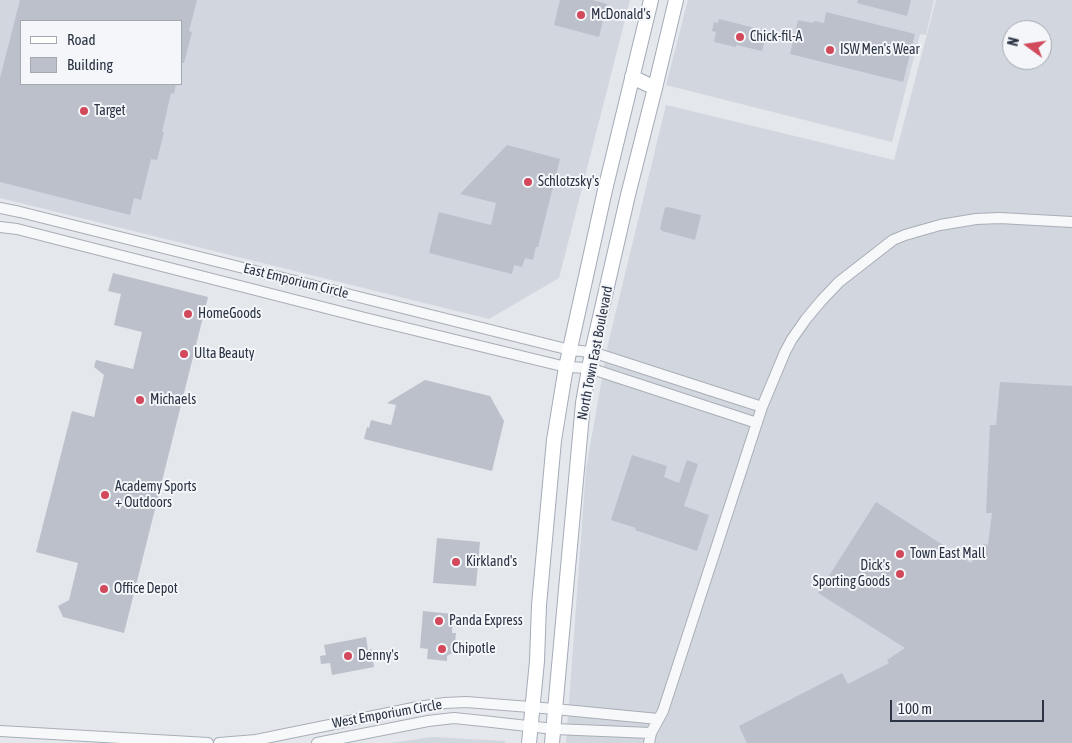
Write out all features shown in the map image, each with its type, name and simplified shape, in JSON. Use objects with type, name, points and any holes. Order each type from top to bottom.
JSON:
[{"type":"main road","name":"North Town East Boulevard","points":[[529,743],[554,440],[566,366],[605,190],[651,0]]},
{"type":"main road","name":"North Town East Boulevard","points":[[553,736],[583,404],[589,368],[628,196],[656,88],[676,0]]},
{"type":"main road","points":[[632,77],[656,88]]},
{"type":"main road","points":[[628,94],[656,88]]},
{"type":"street","name":"East Emporium Circle","points":[[0,208],[570,350],[592,352]]},
{"type":"street","points":[[553,736],[650,738],[662,710],[690,628],[762,407],[792,339],[806,318],[839,282],[894,240],[940,225],[976,219],[1000,218],[1072,222]]},
{"type":"street","name":"East Emporium Circle","points":[[0,227],[17,229],[365,318],[566,366],[589,368]]},
{"type":"street","points":[[86,247],[90,230]]},
{"type":"street","points":[[241,286],[245,268]]},
{"type":"street","points":[[365,318],[370,300]]},
{"type":"street","points":[[592,352],[762,407]]},
{"type":"street","points":[[589,368],[757,423]]},
{"type":"street","name":"West Emporium Circle","points":[[220,743],[256,740],[445,703],[466,702],[658,719]]},
{"type":"street","name":"West Emporium Circle","points":[[316,743],[428,721],[454,718],[531,727],[553,736]]},
{"type":"street","points":[[358,719],[361,734]]},
{"type":"street","points":[[0,731],[84,739],[208,743]]},
{"type":"shaded area","points":[[0,0],[630,0],[559,278],[489,319],[0,198]]},
{"type":"shaded area","points":[[688,0],[934,0],[926,35],[920,34],[892,142],[666,85]]},
{"type":"shaded area","points":[[936,0],[1072,0],[1072,743],[566,743],[586,469],[608,344],[666,105],[894,160]]},
{"type":"shaded area","points":[[432,737],[505,741],[505,743],[390,743]]},
{"type":"building","name":"Target","points":[[20,0],[197,0],[189,31],[192,32],[184,63],[182,63],[182,20],[20,20],[20,85],[176,85],[174,94],[171,93],[157,160],[151,159],[141,200],[134,198],[130,215],[0,182],[0,78]]},
{"type":"building","name":"McDonald's","points":[[560,0],[592,0],[607,4],[599,37],[554,25]]},
{"type":"building","points":[[858,0],[911,0],[907,16],[857,3]]},
{"type":"building","points":[[826,12],[915,34],[903,82],[790,54],[798,20],[824,23]]},
{"type":"building","name":"Chick-fil-A","points":[[719,19],[767,31],[762,51],[714,42],[716,32],[712,31],[714,22],[718,23]]},
{"type":"building","points":[[507,145],[560,159],[533,260],[525,258],[522,267],[514,265],[512,274],[429,253],[439,212],[491,225],[496,203],[460,194]]},
{"type":"building","points":[[668,207],[701,215],[695,240],[662,231],[660,228],[665,208]]},
{"type":"building","points":[[113,273],[208,297],[124,633],[63,617],[58,606],[69,600],[78,563],[36,552],[72,411],[94,417],[104,375],[94,367],[96,360],[133,369],[142,332],[114,325],[121,294],[108,291]]},
{"type":"building","points":[[425,380],[490,396],[504,421],[492,471],[364,439],[371,420],[391,425],[396,405],[387,403]]},
{"type":"building","name":"Town East Mall","points":[[1000,382],[1072,386],[1072,743],[747,743],[739,726],[842,673],[848,684],[889,663],[887,660],[905,648],[818,593],[876,502],[971,563],[984,544],[988,545],[992,513],[986,513],[990,425],[996,425]]},
{"type":"building","points":[[632,455],[667,466],[664,477],[679,483],[687,460],[698,464],[684,506],[709,515],[697,551],[611,520]]},
{"type":"building","name":"Kirkland's","points":[[437,538],[480,542],[476,586],[433,583]]},
{"type":"building","points":[[423,611],[453,614],[452,633],[456,633],[454,652],[447,656],[447,661],[427,659],[428,649],[420,648]]},
{"type":"building","name":"Denny's","points":[[366,637],[368,650],[372,649],[374,667],[332,675],[330,663],[321,664],[320,656],[326,655],[324,645]]},
{"type":"place","name":"McDonald's","points":[[581,15]]},
{"type":"place","name":"Chick-fil-A","points":[[740,37]]},
{"type":"place","name":"ISW Men's Wear","points":[[830,50]]},
{"type":"place","name":"Target","points":[[84,111]]},
{"type":"place","name":"Schlotzsky's","points":[[528,182]]},
{"type":"place","name":"HomeGoods","points":[[188,314]]},
{"type":"place","name":"Ulta Beauty","points":[[184,354]]},
{"type":"place","name":"Michaels","points":[[140,400]]},
{"type":"place","name":"Academy Sports + Outdoors","points":[[105,495]]},
{"type":"place","name":"Town East Mall","points":[[900,554]]},
{"type":"place","name":"Kirkland's","points":[[456,562]]},
{"type":"place","name":"Dick's Sporting Goods","points":[[900,574]]},
{"type":"place","name":"Office Depot","points":[[104,589]]},
{"type":"place","name":"Panda Express","points":[[439,621]]},
{"type":"place","name":"Chipotle","points":[[442,649]]},
{"type":"place","name":"Denny's","points":[[348,656]]}]
